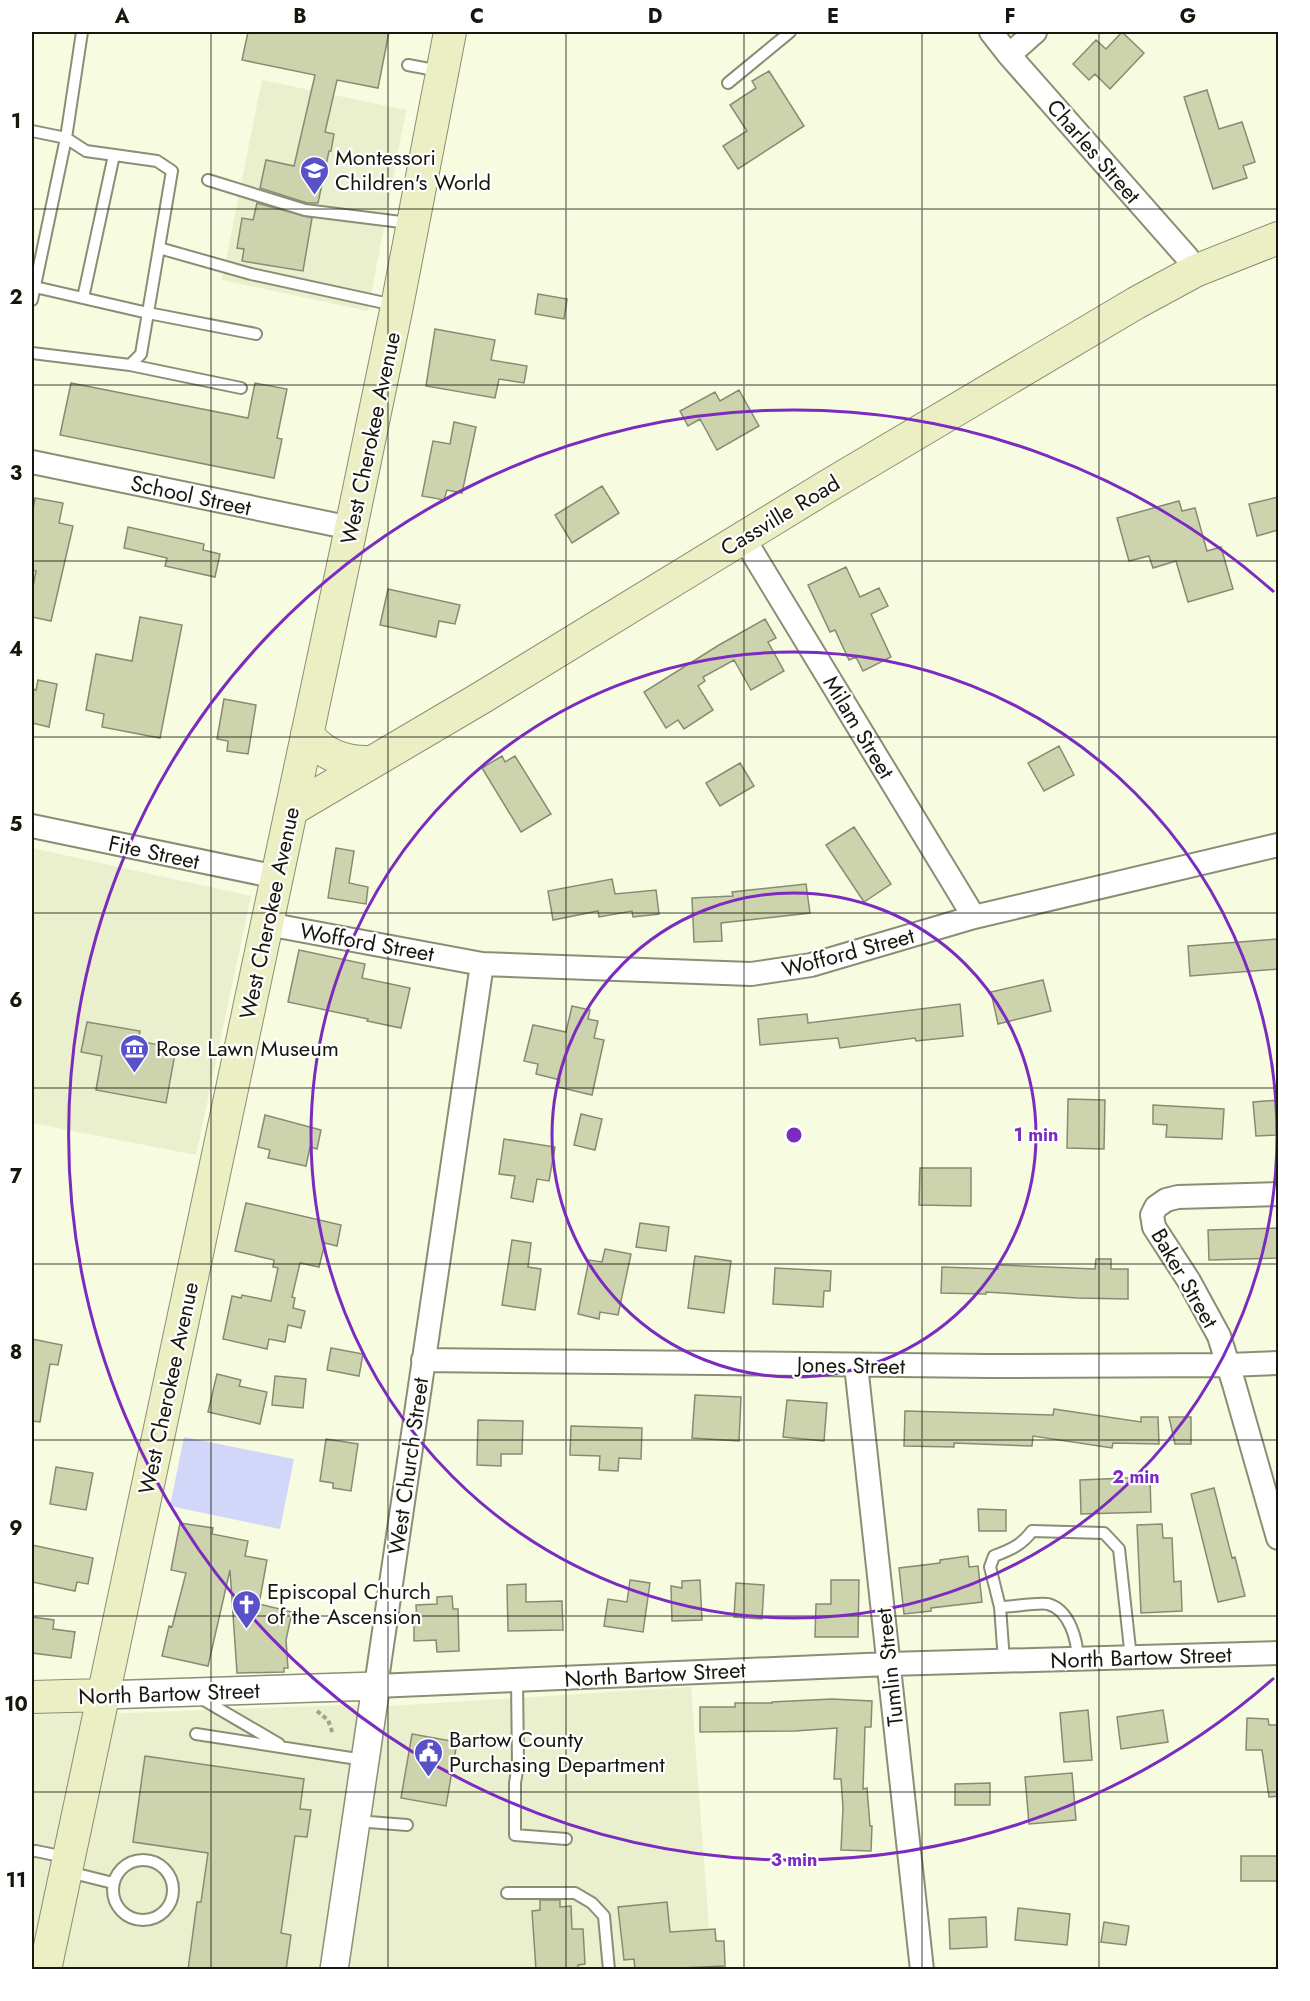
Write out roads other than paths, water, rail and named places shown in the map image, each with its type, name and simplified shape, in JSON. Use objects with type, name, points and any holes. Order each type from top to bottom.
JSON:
[{"type":"main road","name":"West Cherokee Avenue","points":[[45,1970],[351,528],[450,32]]},
{"type":"main road","name":"Cassville Road","points":[[291,810],[482,698],[743,537],[1136,303],[1195,272],[1278,238]]},
{"type":"main road","points":[[307,734],[316,745],[332,755],[350,761],[371,762]]},
{"type":"main road","name":"North Bartow Street","points":[[32,1697],[103,1695]]},
{"type":"street","name":"Charles Street","points":[[991,32],[1187,257],[1195,272]]},
{"type":"street","points":[[1010,55],[1035,32]]},
{"type":"street","name":"School Street","points":[[32,462],[351,528]]},
{"type":"street","name":"Milam Street","points":[[743,537],[974,917]]},
{"type":"street","name":"Fite Street","points":[[32,826],[277,877]]},
{"type":"street","name":"Wofford Street","points":[[267,924],[482,963],[751,974],[811,965],[974,917],[1278,845]]},
{"type":"street","name":"West Church Street","points":[[334,1970],[482,963]]},
{"type":"street","name":"Baker Street","points":[[1228,1365],[1218,1336],[1189,1281],[1154,1227],[1152,1215],[1156,1207],[1166,1200],[1178,1197],[1278,1194]]},
{"type":"street","name":"Jones Street","points":[[423,1360],[856,1365],[1278,1363]]},
{"type":"street","name":"Tumlin Street","points":[[856,1365],[922,1970]]},
{"type":"street","points":[[1228,1365],[1278,1538]]},
{"type":"street","name":"North Bartow Street","points":[[103,1695],[889,1664],[1278,1653]]},
{"type":"lane","points":[[32,300],[66,138],[82,32]]},
{"type":"lane","points":[[728,83],[790,32]]},
{"type":"lane","points":[[408,64],[443,71]]},
{"type":"lane","points":[[32,131],[66,138],[86,151],[158,161],[172,171],[141,354],[130,365]]},
{"type":"lane","points":[[83,298],[114,154]]},
{"type":"lane","points":[[208,180],[304,210],[413,224]]},
{"type":"lane","points":[[159,248],[251,274],[397,306]]},
{"type":"lane","points":[[35,287],[148,313],[256,334]]},
{"type":"lane","points":[[32,353],[130,365],[241,388]]},
{"type":"lane","points":[[1004,1661],[1000,1607],[990,1567],[994,1556],[1015,1548],[1032,1531],[1104,1533],[1119,1549],[1131,1658]]},
{"type":"lane","points":[[1000,1607],[1047,1604],[1062,1612],[1077,1641],[1078,1659]]},
{"type":"lane","points":[[517,1680],[518,1764],[515,1783],[515,1835],[566,1839]]},
{"type":"lane","points":[[189,1691],[286,1748]]},
{"type":"lane","points":[[196,1734],[365,1760]]},
{"type":"lane","points":[[356,1821],[407,1825]]},
{"type":"lane","points":[[36,1851],[113,1883]]},
{"type":"lane","points":[[136,1860],[156,1862],[170,1877],[173,1886],[172,1896],[162,1913],[149,1920],[134,1919],[118,1907],[114,1898],[113,1883],[119,1870],[127,1863],[136,1860]]},
{"type":"lane","points":[[507,1893],[575,1893],[592,1903],[604,1916],[609,1970]]},
{"type":"place","name":"Montessori Children's World","points":[[314,196]]},
{"type":"place","name":"Rose Lawn Museum","points":[[135,1074]]},
{"type":"place","name":"Episcopal Church of the Ascension","points":[[246,1630]]},
{"type":"place","name":"Bartow County Purchasing Department","points":[[428,1778]]}]
